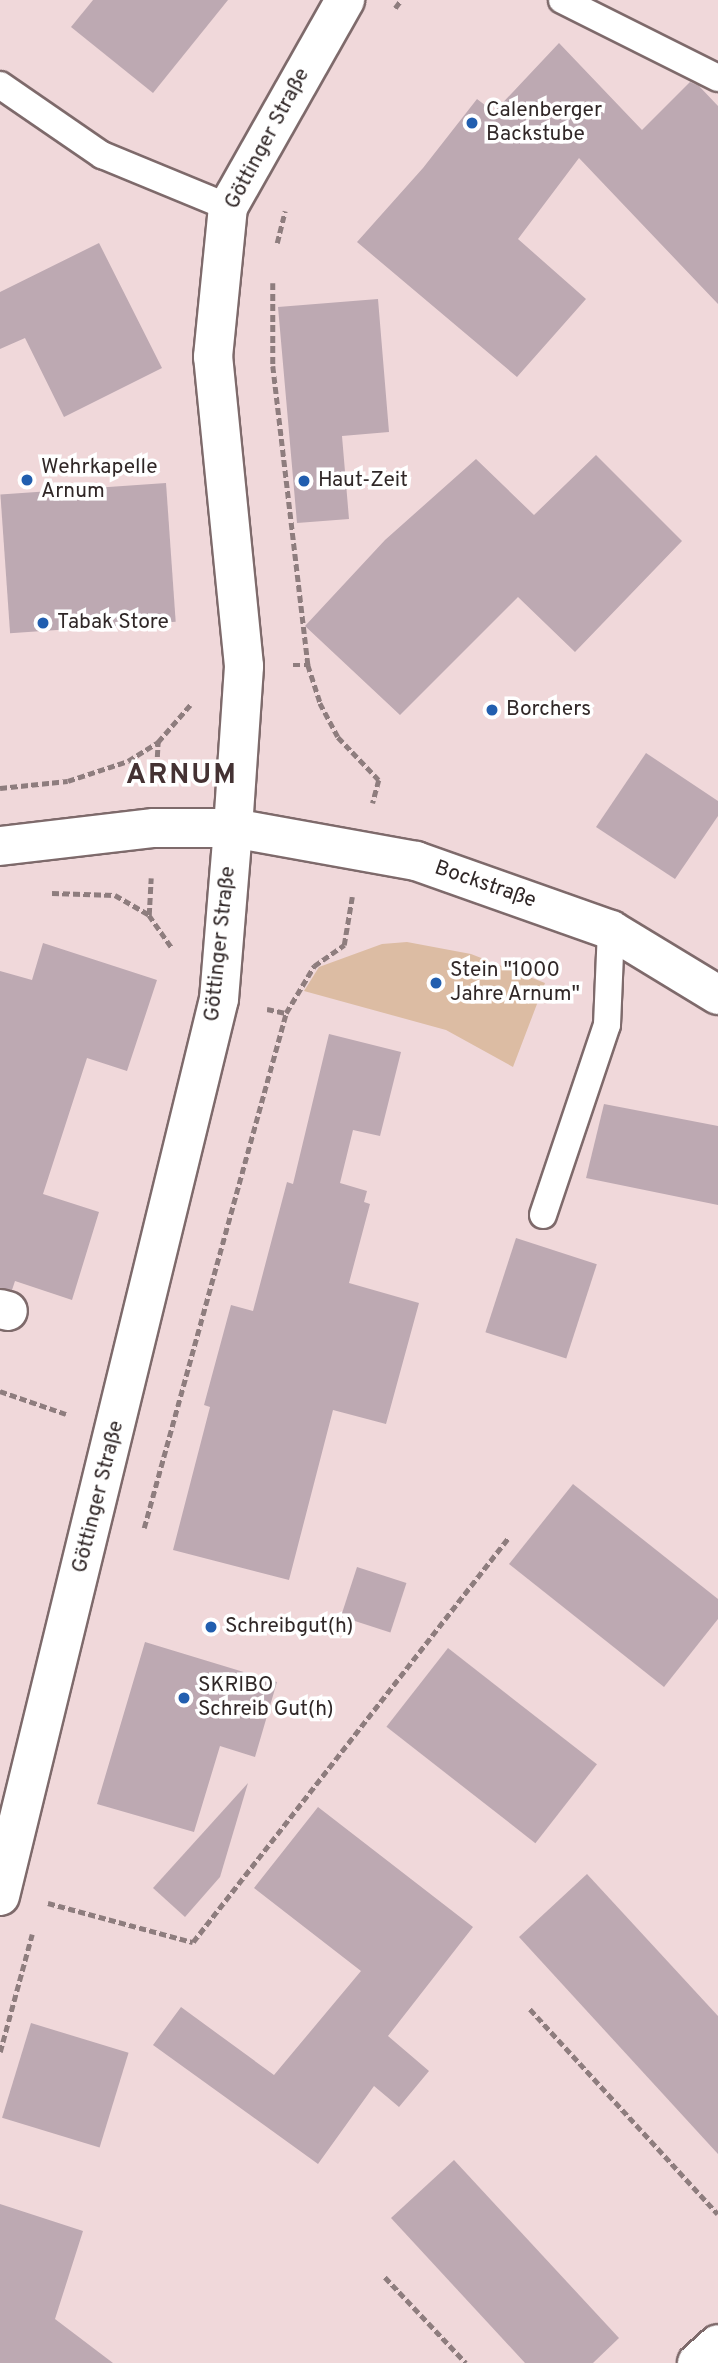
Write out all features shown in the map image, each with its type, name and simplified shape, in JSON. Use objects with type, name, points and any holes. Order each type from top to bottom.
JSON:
[{"type":"street","name":"Göttinger Straße","points":[[0,1896],[5,1856],[219,999],[244,666],[213,357],[228,207],[345,0]]},
{"type":"street","name":"Bockstraße","points":[[0,846],[154,828],[233,828],[416,861],[611,930],[718,995]]},
{"type":"street","points":[[697,2363],[718,2344]]},
{"type":"lane","points":[[562,0],[718,78]]},
{"type":"lane","points":[[0,85],[102,155],[228,207]]},
{"type":"lane","points":[[542,1215],[607,1025],[611,930]]},
{"type":"path","points":[[393,11],[401,0]]},
{"type":"path","points":[[276,247],[288,198]]},
{"type":"path","points":[[273,272],[273,366],[308,665]]},
{"type":"path","points":[[0,788],[68,782],[128,761],[158,742]]},
{"type":"path","points":[[38,892],[115,895],[149,915]]},
{"type":"path","points":[[0,1391],[66,1414]]},
{"type":"path","points":[[41,1902],[193,1942],[509,1537]]},
{"type":"path","points":[[530,2009],[718,2214]]},
{"type":"path","points":[[385,2277],[466,2363]]},
{"type":"shaded area","points":[[407,942],[471,954],[545,983],[513,1067],[446,1030],[304,991],[319,967],[382,944]]},
{"type":"building","points":[[93,0],[228,0],[153,93],[71,27]]},
{"type":"building","points":[[559,43],[642,130],[690,82],[699,86],[718,106],[718,304],[579,158],[518,239],[586,299],[517,377],[357,242],[423,168],[477,99],[494,112]]},
{"type":"building","points":[[99,243],[162,368],[64,417],[25,338],[0,349],[0,292]]},
{"type":"building","points":[[378,299],[389,432],[342,436],[349,519],[297,523],[278,307]]},
{"type":"building","points":[[596,455],[682,541],[575,652],[518,597],[400,715],[305,626],[385,540],[476,459],[534,515]]},
{"type":"building","points":[[166,483],[176,622],[10,633],[0,495]]},
{"type":"building","points":[[646,753],[718,801],[718,816],[675,879],[596,827]]},
{"type":"building","points":[[43,943],[157,980],[127,1071],[87,1058],[43,1194],[99,1212],[72,1300],[15,1281],[12,1290],[0,1288],[0,971],[32,980]]},
{"type":"building","points":[[329,1034],[401,1052],[380,1136],[353,1130],[340,1183],[367,1191],[364,1202],[370,1204],[349,1283],[419,1303],[386,1424],[333,1410],[289,1580],[173,1550],[210,1407],[204,1405],[231,1305],[253,1311],[287,1182],[293,1184]]},
{"type":"building","points":[[604,1104],[718,1126],[718,1205],[586,1178]]},
{"type":"building","points":[[516,1238],[597,1264],[566,1358],[485,1332]]},
{"type":"building","points":[[573,1484],[718,1599],[718,1619],[664,1687],[509,1564]]},
{"type":"building","points":[[357,1567],[406,1583],[390,1633],[341,1616]]},
{"type":"building","points":[[145,1642],[277,1682],[255,1757],[220,1746],[194,1832],[97,1804]]},
{"type":"building","points":[[448,1648],[597,1764],[535,1843],[386,1727]]},
{"type":"building","points":[[248,1783],[220,1877],[185,1917],[153,1888]]},
{"type":"building","points":[[318,1807],[473,1927],[388,2036],[429,2071],[399,2107],[374,2086],[318,2164],[153,2045],[181,2007],[274,2075],[361,1971],[254,1888]]},
{"type":"building","points":[[587,1874],[718,2016],[718,2154],[519,1937]]},
{"type":"building","points":[[31,2023],[129,2053],[100,2147],[2,2118]]},
{"type":"building","points":[[454,2160],[619,2338],[593,2363],[525,2363],[391,2218]]},
{"type":"building","points":[[0,2204],[83,2231],[55,2319],[113,2363],[0,2363]]},
{"type":"place","name":"Calenberger Backstube","points":[[472,123]]},
{"type":"place","name":"Wehrkapelle Arnum","points":[[27,480]]},
{"type":"place","name":"Haut-Zeit","points":[[304,481]]},
{"type":"place","name":"Tabak Store","points":[[43,623]]},
{"type":"place","name":"Borchers","points":[[492,710]]},
{"type":"place","name":"Stein \"1000 Jahre Arnum\"","points":[[436,983]]},
{"type":"place","name":"Schreibgut(h)","points":[[211,1627]]},
{"type":"place","name":"SKRIBO Schreib Gut(h)","points":[[184,1698]]},
{"type":"district","name":"ARNUM","points":[[182,776]]}]
